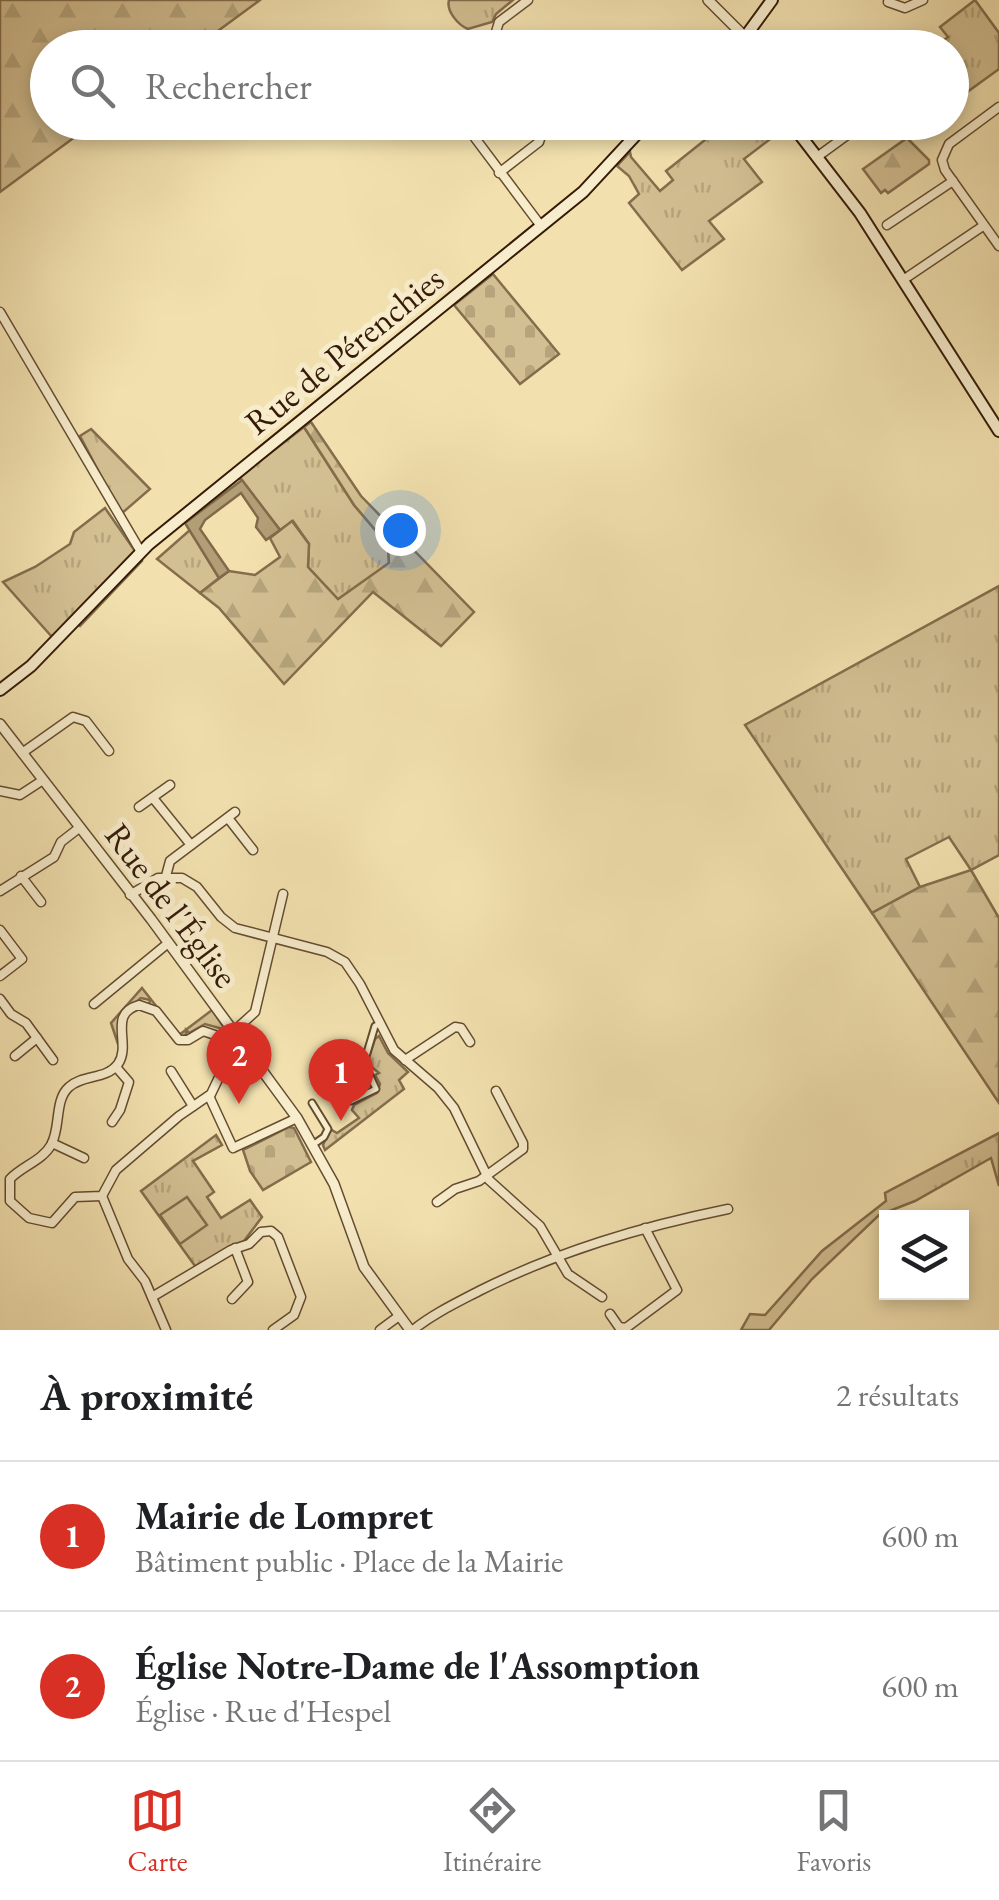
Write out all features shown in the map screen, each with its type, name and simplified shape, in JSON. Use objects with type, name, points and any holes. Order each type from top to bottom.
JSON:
[{"type":"main road","points":[[754,30],[772,0]]},
{"type":"main road","name":"Rue de Pérenchies","points":[[0,687],[41,656],[141,552],[541,226],[602,174],[632,140]]},
{"type":"main road","points":[[804,140],[905,279],[999,431]]},
{"type":"street","points":[[497,30],[500,22],[528,0]]},
{"type":"street","points":[[708,0],[735,30]]},
{"type":"street","points":[[888,2],[908,8],[923,0]]},
{"type":"street","points":[[906,21],[908,8]]},
{"type":"street","points":[[969,130],[999,107]]},
{"type":"street","points":[[476,140],[541,226]]},
{"type":"street","points":[[499,173],[540,140]]},
{"type":"street","points":[[817,157],[840,140]]},
{"type":"street","points":[[957,140],[944,150],[942,163],[999,246]]},
{"type":"street","points":[[887,225],[953,181]]},
{"type":"street","points":[[905,279],[983,226]]},
{"type":"street","points":[[0,312],[141,552]]},
{"type":"street","points":[[22,753],[74,717],[86,722],[109,751]]},
{"type":"street","name":"Rue de l'Église","points":[[0,724],[297,1118],[334,1184],[362,1265],[411,1330]]},
{"type":"street","points":[[0,792],[20,795],[43,780]]},
{"type":"street","points":[[139,808],[170,785]]},
{"type":"street","points":[[152,798],[192,845]]},
{"type":"street","points":[[166,876],[169,862],[232,815],[251,848],[238,855]]},
{"type":"street","points":[[0,891],[54,856],[61,842],[78,828]]},
{"type":"street","points":[[21,876],[41,902]]},
{"type":"street","points":[[130,895],[150,880],[166,876],[192,882],[224,920],[236,928],[327,952],[345,962],[404,1060],[432,1082],[451,1104],[486,1175],[536,1222],[570,1276],[602,1296]]},
{"type":"street","points":[[102,1196],[116,1170],[209,1096],[231,1053],[232,1034],[254,1015],[283,894]]},
{"type":"street","points":[[0,930],[22,959],[0,976]]},
{"type":"street","points":[[94,1004],[167,944]]},
{"type":"street","points":[[0,999],[54,1060]]},
{"type":"street","points":[[102,1196],[72,1198],[52,1223],[29,1218],[8,1195],[10,1180],[52,1144],[66,1089],[116,1067],[123,1050],[120,1022],[134,1006],[156,1011],[179,1040],[188,1040],[201,1031],[232,1034]]},
{"type":"street","points":[[364,1064],[339,1076],[351,1101],[376,1089],[364,1064],[375,1026],[380,1024]]},
{"type":"street","points":[[404,1060],[454,1027],[461,1028],[470,1042]]},
{"type":"street","points":[[14,1056],[37,1038]]},
{"type":"street","points":[[112,1122],[129,1082],[116,1067]]},
{"type":"street","points":[[171,1071],[192,1106]]},
{"type":"street","points":[[436,1202],[486,1175],[524,1147],[496,1091]]},
{"type":"street","points":[[209,1096],[229,1145],[238,1148],[297,1118]]},
{"type":"street","points":[[312,1104],[328,1129],[314,1144]]},
{"type":"street","points":[[52,1144],[84,1158]]},
{"type":"street","points":[[102,1196],[166,1330]]},
{"type":"street","points":[[411,1330],[556,1255],[645,1228],[728,1210]]},
{"type":"street","points":[[610,1314],[624,1328],[676,1292],[677,1286],[645,1228]]},
{"type":"street","points":[[152,1297],[234,1248],[249,1244],[264,1231],[271,1231],[278,1237],[301,1300],[294,1314],[273,1330]]},
{"type":"street","points":[[232,1299],[248,1284],[234,1248]]},
{"type":"street","points":[[380,1330],[399,1316]]},
{"type":"green space","points":[[0,0],[260,0],[219,30],[30,30],[30,140],[71,140],[0,192]]},
{"type":"green space","points":[[449,0],[513,0],[492,22],[468,29],[454,17]]},
{"type":"green space","points":[[975,0],[999,33],[999,69],[969,91],[969,30],[940,27]]},
{"type":"green space","points":[[705,140],[769,140],[744,159],[762,182],[709,221],[724,239],[682,270],[629,203],[639,194],[629,176],[617,166],[630,152],[660,191],[673,180],[666,171]]},
{"type":"green space","points":[[904,140],[909,140],[929,160],[929,164],[888,193],[881,193],[863,169]]},
{"type":"green space","points":[[493,274],[559,354],[520,384],[454,305]]},
{"type":"green space","points":[[311,422],[361,496],[474,612],[441,646],[373,592],[284,684],[219,608],[200,593],[229,571],[255,575],[280,557],[270,538],[292,521],[309,544],[308,567],[338,599],[389,563],[388,545],[354,505],[304,427]]},
{"type":"green space","points":[[304,427],[354,505],[388,545],[389,563],[338,600],[308,567],[309,544],[293,521],[280,530],[239,477]]},
{"type":"green space","points":[[91,429],[150,489],[121,514],[80,436]]},
{"type":"green space","points":[[105,508],[142,561],[80,626],[71,617],[52,637],[3,582],[70,544],[74,532]]},
{"type":"green space","points":[[190,530],[219,578],[200,593],[157,559]]},
{"type":"green space","points":[[999,586],[999,855],[971,870],[949,837],[906,859],[920,887],[872,913],[745,725]]},
{"type":"green space","points":[[971,870],[999,918],[999,1103],[872,913],[920,887]]},
{"type":"green space","points":[[142,988],[179,1035],[212,1010],[227,1032],[205,1024],[189,1033],[186,1030],[186,1035],[180,1037],[149,1004],[150,1000],[141,998],[122,1017],[117,1041],[111,1023]]},
{"type":"green space","points":[[379,1036],[388,1053],[408,1072],[399,1080],[404,1089],[325,1150],[323,1145],[330,1129],[337,1133],[359,1118],[352,1110],[354,1105],[377,1093],[380,1084],[375,1075],[379,1073],[367,1063]]},
{"type":"green space","points":[[294,1128],[311,1162],[263,1190],[250,1171],[243,1150]]},
{"type":"green space","points":[[999,1133],[999,1186],[991,1158],[915,1201],[892,1210],[879,1210],[879,1215],[812,1279],[769,1330],[741,1330],[750,1314],[765,1315],[822,1251],[886,1201],[885,1193]]},
{"type":"green space","points":[[216,1135],[222,1145],[193,1161],[214,1192],[207,1197],[221,1218],[250,1200],[262,1217],[244,1241],[195,1266],[141,1191]]},
{"type":"green space","points":[[187,1197],[207,1225],[180,1244],[160,1215]]},
{"type":"shaded area","points":[[242,480],[280,530],[266,540],[256,527],[258,518],[241,493],[205,520],[200,529],[229,571],[219,578],[185,523]]},
{"type":"place","name":"Église Notre-Dame de l'Assomption","points":[[239,1104]]},
{"type":"place","name":"Mairie de Lompret","points":[[341,1121]]}]
